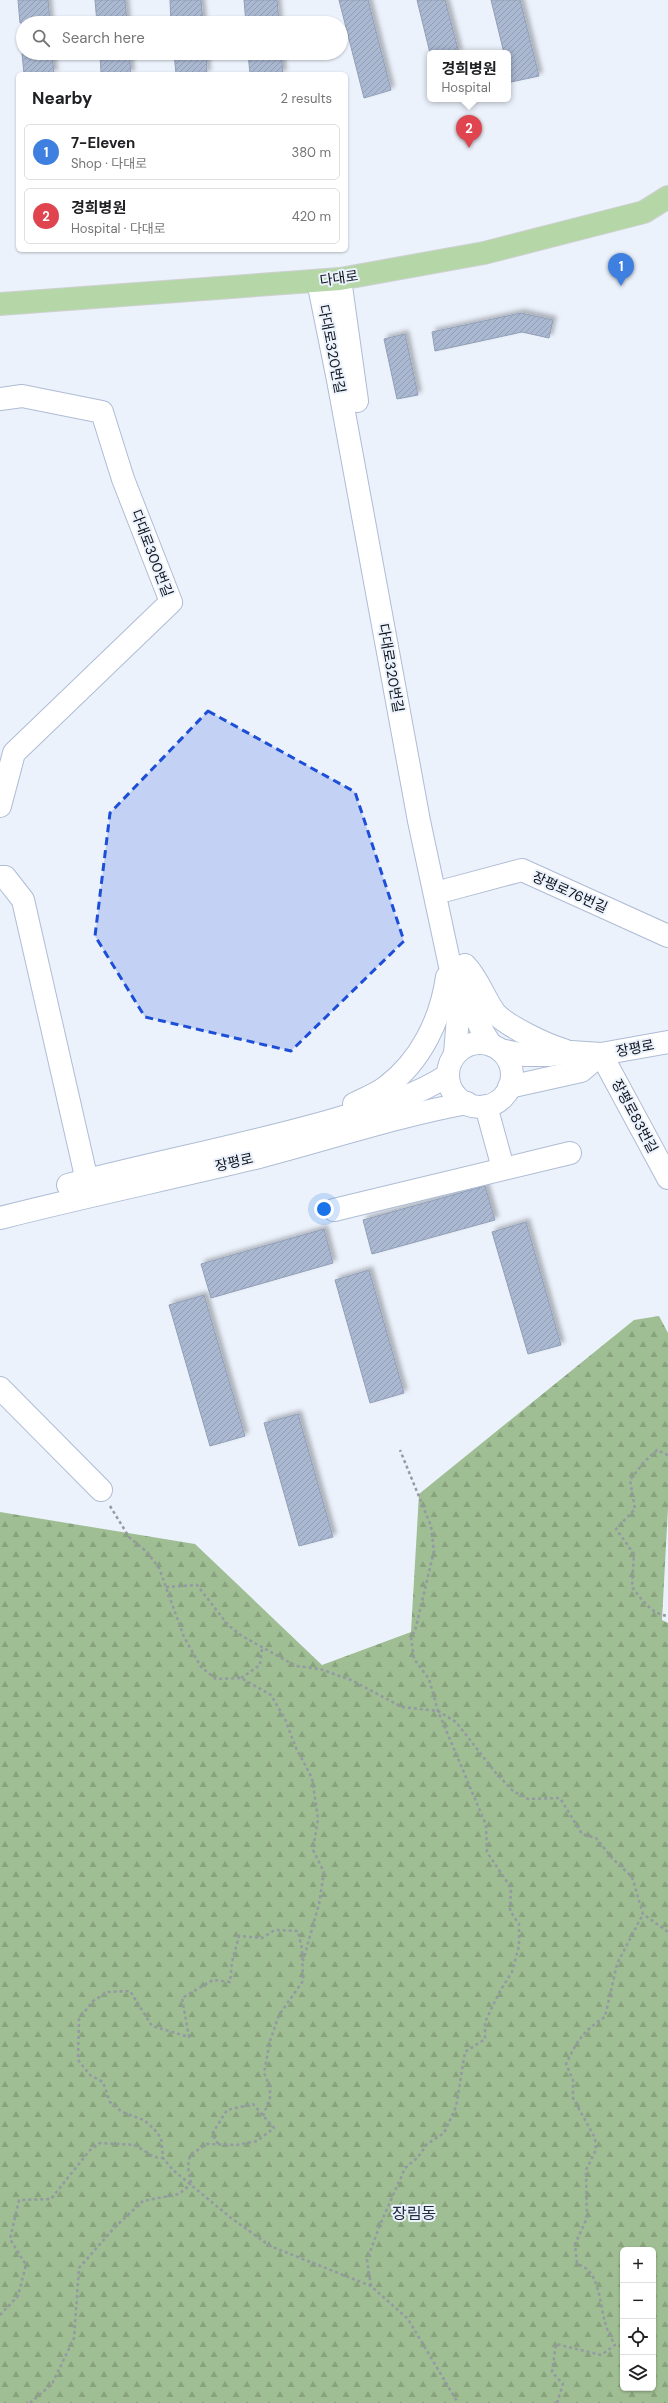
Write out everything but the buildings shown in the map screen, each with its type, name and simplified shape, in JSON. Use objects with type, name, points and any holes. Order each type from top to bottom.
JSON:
[{"type":"main road","name":"다대로","points":[[0,304],[340,279],[484,253],[644,212],[668,197]]},
{"type":"street","name":"다대로320번길","points":[[340,279],[354,384],[447,890],[455,961],[458,1017],[455,1054]]},
{"type":"street","name":"다대로320번길","points":[[318,281],[340,387],[419,821],[455,961],[475,1017],[482,1032],[496,1048]]},
{"type":"street","points":[[0,415],[22,396]]},
{"type":"street","name":"다대로300번길","points":[[0,399],[22,396],[102,412],[123,479],[171,602],[14,753],[0,806]]},
{"type":"street","name":"장평로76번길","points":[[447,890],[522,870],[668,936]]},
{"type":"street","points":[[0,877],[5,877],[23,900],[88,1187]]},
{"type":"street","points":[[336,1119],[352,1105],[386,1087],[412,1063],[433,1028],[455,961],[473,973],[496,1014],[534,1038],[571,1052]]},
{"type":"street","name":"장평로","points":[[601,1054],[668,1042]]},
{"type":"street","points":[[496,1048],[509,1062],[512,1073],[509,1087],[500,1100],[477,1104],[455,1094],[450,1086],[448,1075],[449,1064],[455,1054],[463,1047],[473,1043],[496,1048],[549,1055],[571,1052],[601,1054]]},
{"type":"street","points":[[509,1087],[581,1070],[601,1054]]},
{"type":"street","name":"장평로83번길","points":[[601,1054],[668,1178]]},
{"type":"street","name":"장평로","points":[[0,1218],[88,1187],[394,1102],[435,1084],[448,1075]]},
{"type":"street","points":[[477,1104],[502,1168]]},
{"type":"street","name":"장평로","points":[[0,1203],[260,1156],[432,1110],[477,1104]]},
{"type":"street","points":[[334,1210],[502,1168],[570,1153]]},
{"type":"street","points":[[0,1388],[101,1490]]},
{"type":"path","points":[[371,2286],[367,2260],[393,2193],[405,2168],[418,2157],[427,2144],[444,2134],[456,2107],[465,2052],[485,2039],[485,2022],[500,1990],[512,1972],[519,1946],[519,1924],[510,1911],[511,1888],[487,1852],[486,1826],[438,1711],[428,1679],[414,1659],[411,1637],[415,1631],[434,1551],[431,1526],[400,1450]]},
{"type":"path","points":[[668,1455],[657,1450],[644,1462],[630,1480],[635,1509],[616,1529],[634,1554],[632,1587],[648,1607],[659,1615],[668,1616]]},
{"type":"path","points":[[101,1490],[129,1537],[147,1552],[159,1568],[172,1600],[184,1637],[201,1667],[216,1679],[241,1678],[271,1695],[285,1720],[296,1748],[312,1778],[318,1818],[313,1850],[324,1872],[319,1904],[302,1967]]},
{"type":"path","points":[[166,1587],[197,1585],[228,1625],[242,1636],[296,1666],[320,1669],[351,1680],[402,1707],[438,1711],[456,1722],[495,1772],[513,1791],[528,1799],[560,1798],[582,1834],[596,1838],[612,1858],[632,1877],[643,1914],[668,1932]]},
{"type":"path","points":[[241,1678],[260,1664],[262,1648]]},
{"type":"path","points":[[557,2403],[563,2384],[552,2372],[556,2344],[602,2355],[615,2345],[605,2323],[596,2282],[585,2266],[577,2264],[575,2244],[587,2218],[586,2170],[596,2150],[595,2138],[573,2098],[573,2080],[566,2064],[577,2040],[590,2026],[605,2017],[617,1964],[643,1914]]},
{"type":"path","points":[[263,2116],[270,2098],[270,2086],[264,2073],[270,2041],[280,2015],[303,1981],[302,1949],[298,1931],[276,1930],[262,1938],[239,1936],[232,1962],[230,1982],[213,1980],[182,1998],[189,2036],[152,2026],[141,2006],[130,1991],[108,1992],[93,2001],[79,2019],[78,2060],[90,2075],[103,2082],[110,2102],[122,2112],[144,2120],[154,2129],[161,2138],[163,2158],[173,2170],[231,2218],[270,2246],[371,2286],[408,2319],[458,2403]]},
{"type":"path","points":[[191,2184],[188,2167],[190,2155],[207,2144],[219,2145],[238,2145],[257,2141],[274,2128],[253,2104],[227,2110],[212,2134],[219,2145]]},
{"type":"path","points":[[0,2315],[18,2296],[26,2264],[10,2239],[19,2200],[51,2199],[90,2150],[100,2143],[135,2145],[154,2157],[163,2158]]},
{"type":"path","points":[[30,2403],[52,2384],[74,2338],[79,2268],[115,2227],[143,2201],[179,2194],[191,2184]]},
{"type":"highlighted area","points":[[208,711],[355,792],[404,941],[291,1051],[145,1017],[95,936],[110,813]]},
{"type":"green space","points":[[659,1316],[668,1333],[668,1508],[662,1620],[668,1623],[668,2403],[0,2403],[0,1512],[195,1544],[322,1665],[411,1632],[419,1494],[634,1320]]},
{"type":"place","name":"경희병원","points":[[469,148]]},
{"type":"place","name":"7-Eleven","points":[[621,286]]},
{"type":"district","name":"장림동","points":[[414,2213]]}]
